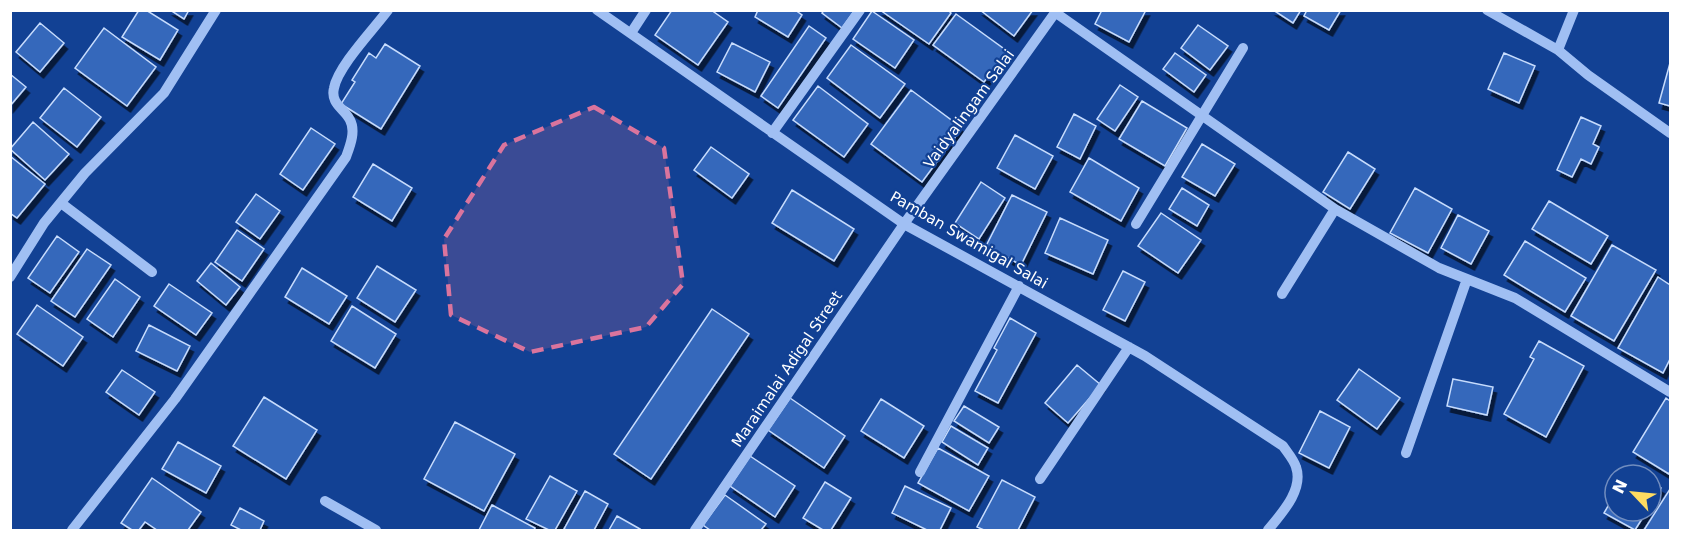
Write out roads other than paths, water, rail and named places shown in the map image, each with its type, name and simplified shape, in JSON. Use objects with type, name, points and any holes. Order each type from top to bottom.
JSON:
[{"type":"street","points":[[10,277],[44,223],[85,173],[164,93],[216,10]]},
{"type":"street","points":[[72,531],[175,399],[346,157],[353,132],[350,120],[335,101],[333,89],[343,68],[388,10]]},
{"type":"street","name":"Pamban Swamigal Salai","points":[[597,10],[904,224],[1129,347],[1283,446],[1296,467],[1296,484],[1290,503],[1268,531]]},
{"type":"street","points":[[631,33],[646,10]]},
{"type":"street","points":[[772,132],[860,10]]},
{"type":"street","points":[[1487,10],[1558,50],[1588,75],[1671,133]]},
{"type":"street","points":[[1558,50],[1574,10]]},
{"type":"street","points":[[1056,12],[1200,116],[1335,209],[1439,268],[1515,298],[1671,392]]},
{"type":"street","name":"Vaidyalingam Salai","points":[[904,224],[1056,12]]},
{"type":"street","points":[[1136,224],[1243,48]]},
{"type":"street","points":[[61,202],[152,272]]},
{"type":"street","points":[[1282,294],[1335,209]]},
{"type":"street","name":"Maraimalai Adigal Street","points":[[694,531],[904,224]]},
{"type":"street","points":[[1406,453],[1467,279]]},
{"type":"street","points":[[920,472],[1019,286]]},
{"type":"street","points":[[1040,479],[1129,347]]},
{"type":"street","points":[[325,501],[376,531]]}]
